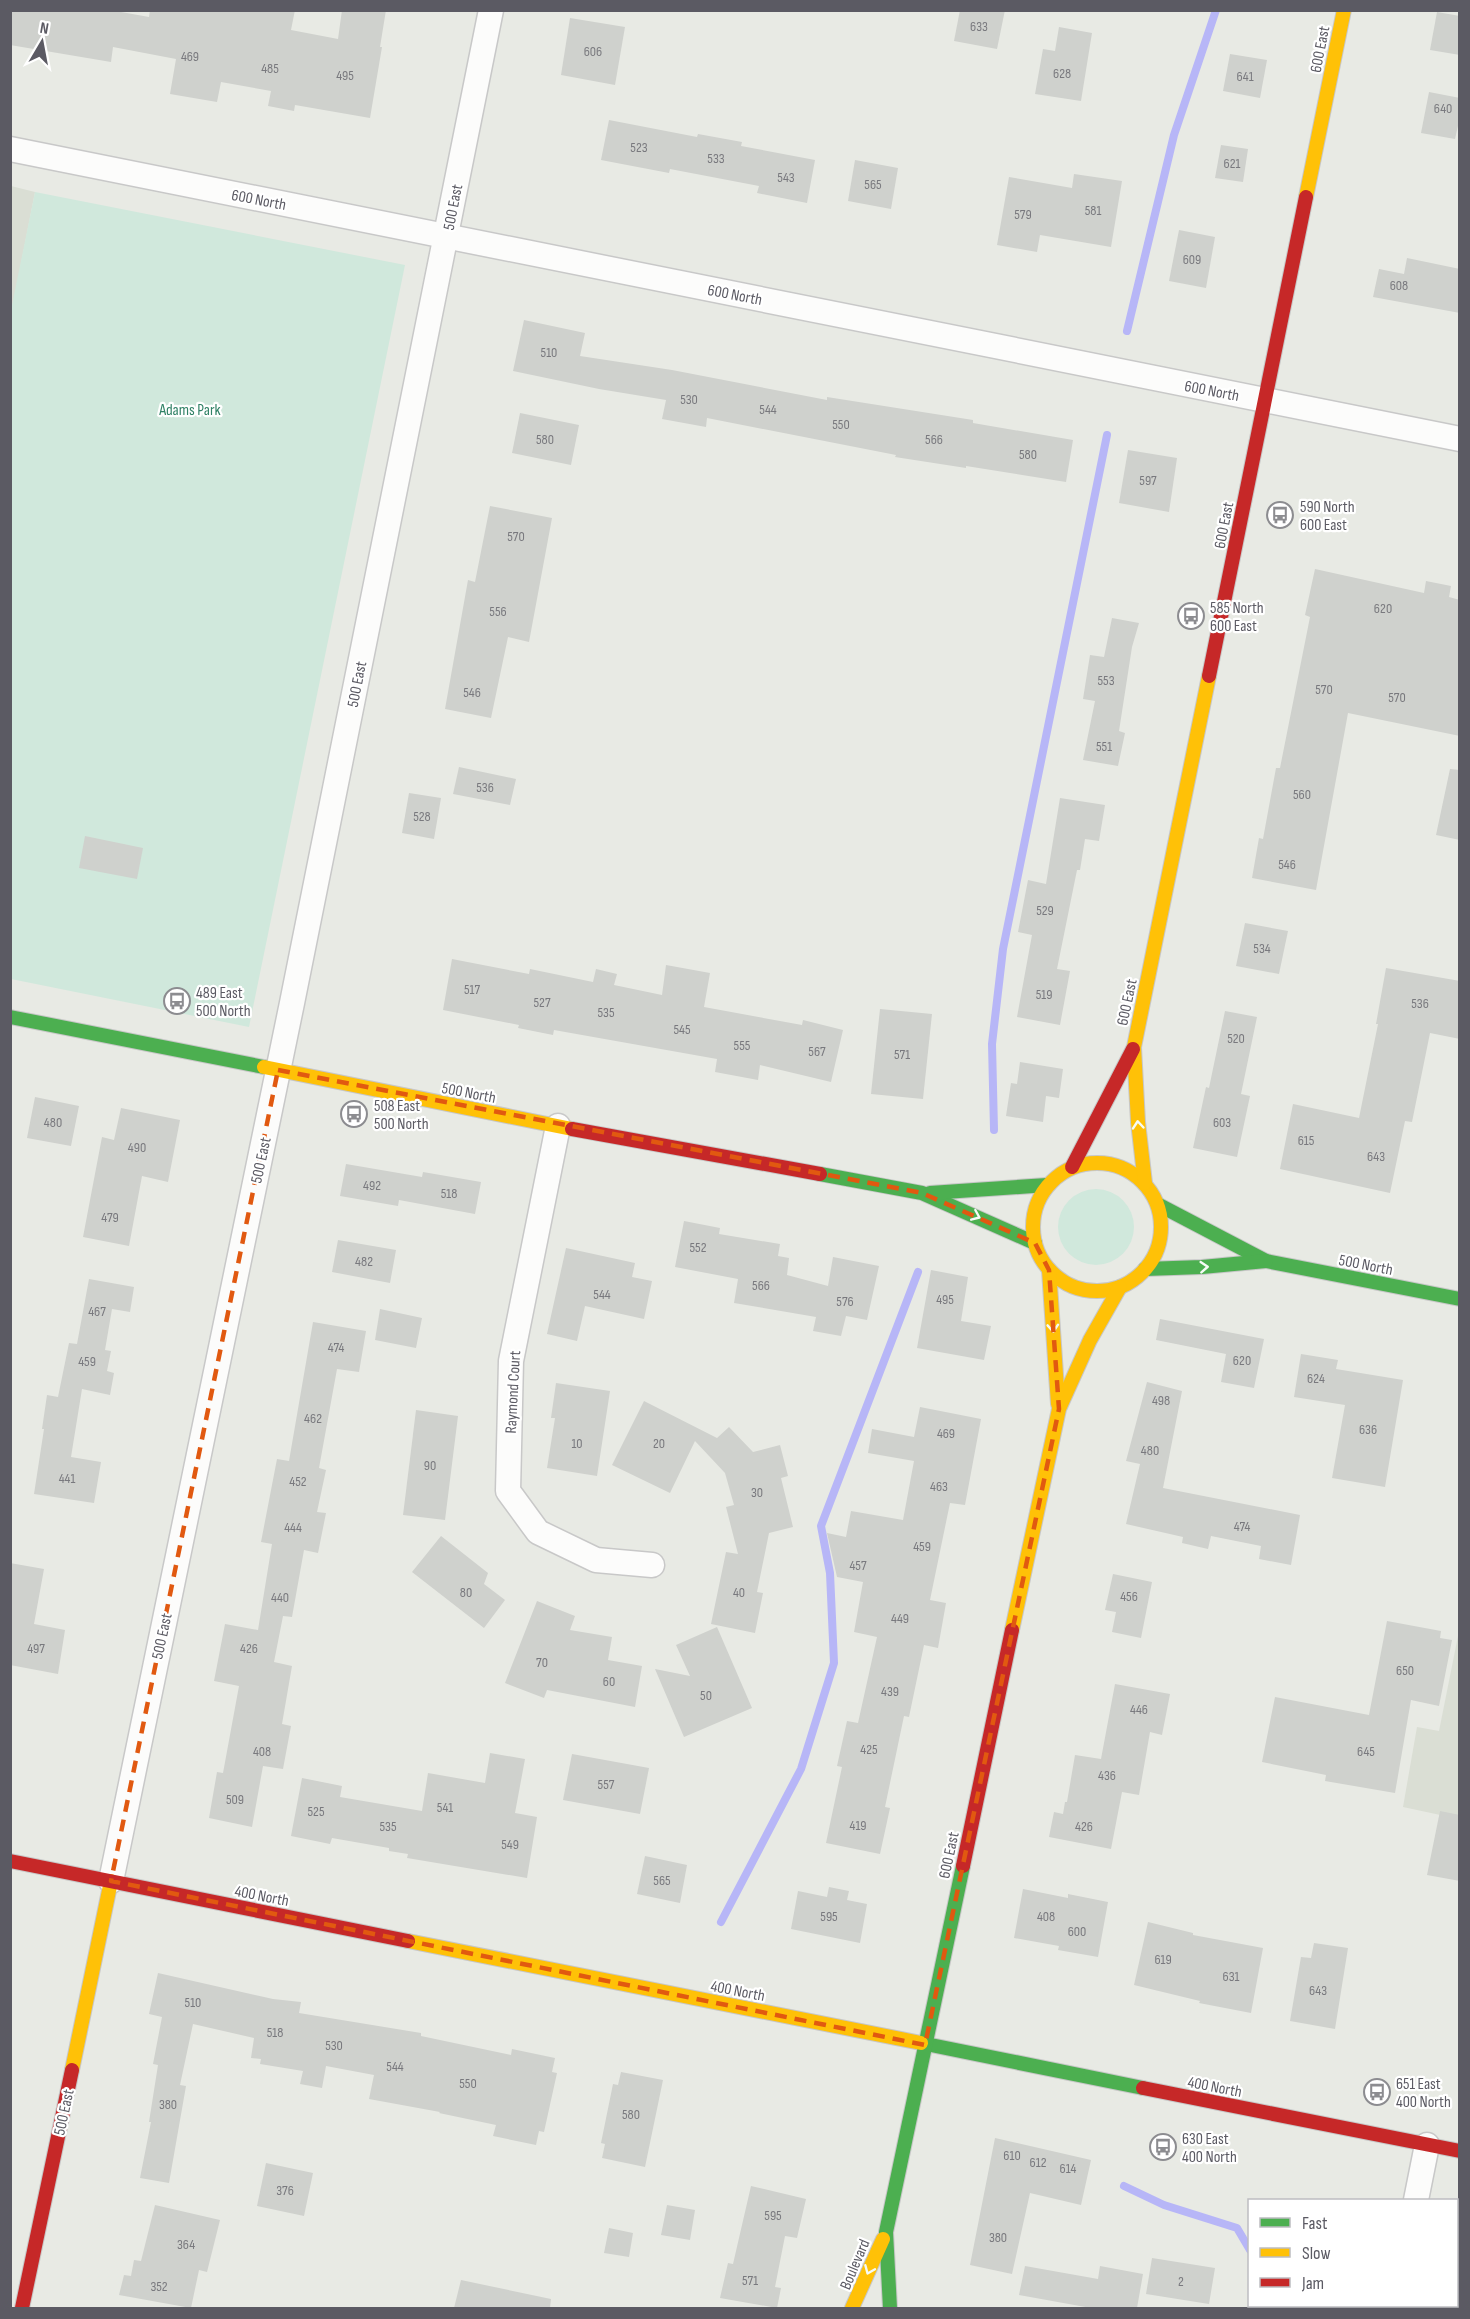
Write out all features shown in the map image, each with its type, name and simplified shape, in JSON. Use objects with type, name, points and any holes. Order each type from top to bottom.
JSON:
[{"type":"main road","name":"600 East","points":[[1144,1183],[1134,1047],[1344,10]]},
{"type":"main road","name":"500 North","points":[[10,1017],[558,1126],[922,1193],[1035,1243]]},
{"type":"main road","name":"600 East","points":[[1072,1167],[1134,1047]]},
{"type":"main road","points":[[1094,1162],[1119,1166],[1133,1173],[1144,1183],[1159,1205],[1161,1236],[1154,1256],[1145,1269],[1120,1287],[1089,1291],[1068,1285],[1049,1270],[1040,1258],[1032,1229],[1035,1206],[1047,1185],[1059,1174],[1072,1167],[1094,1162]]},
{"type":"main road","name":"500 North","points":[[922,1193],[1047,1185]]},
{"type":"main road","name":"500 North","points":[[1159,1205],[1266,1261]]},
{"type":"main road","name":"500 North","points":[[1145,1269],[1266,1261],[1460,1299]]},
{"type":"main road","name":"600 East","points":[[1049,1270],[1059,1409]]},
{"type":"main road","name":"600 East","points":[[890,2308],[886,2232],[1059,1409],[1090,1340],[1120,1287]]},
{"type":"main road","name":"400 North","points":[[10,1861],[1460,2151]]},
{"type":"main road","name":"500 East","points":[[22,2308],[111,1881]]},
{"type":"main road","name":"Boulevard","points":[[852,2308],[886,2232]]},
{"type":"street","name":"500 East","points":[[111,1881],[278,1070],[491,10]]},
{"type":"street","name":"600 North","points":[[10,149],[1460,439]]},
{"type":"street","name":"Raymond Court","points":[[558,1126],[511,1361],[508,1491],[538,1532],[596,1560],[652,1564]]},
{"type":"street","points":[[1416,2199],[1427,2145]]},
{"type":"highlighted area","points":[[278,1070],[922,1193],[1035,1243],[1049,1270],[1059,1409],[925,2045],[111,1881]]},
{"type":"shaded area","points":[[11,186],[35,192],[11,315]]},
{"type":"shaded area","points":[[1459,1631],[1459,1819],[1403,1807],[1417,1727],[1439,1731]]},
{"type":"green space","name":"Adams Park","points":[[35,192],[405,265],[249,1027],[11,979],[10,315]]},
{"type":"green space","points":[[1096,1189],[1110,1192],[1123,1200],[1131,1213],[1134,1227],[1131,1241],[1123,1254],[1110,1262],[1096,1265],[1082,1262],[1069,1254],[1061,1241],[1058,1227],[1061,1213],[1069,1200],[1082,1192]]},
{"type":"building","points":[[10,10],[110,10],[149,17],[150,10],[295,10],[291,30],[338,39],[342,10],[386,10],[370,118],[295,105],[294,111],[268,106],[271,91],[221,82],[217,102],[170,94],[176,59],[113,47],[111,62],[10,45]]},
{"type":"building","points":[[960,10],[1005,10],[997,49],[954,41]]},
{"type":"building","points":[[1437,12],[1460,16],[1460,55],[1430,50]]},
{"type":"building","points":[[570,18],[625,27],[615,85],[561,75]]},
{"type":"building","points":[[1059,27],[1092,33],[1081,101],[1035,94],[1043,49],[1055,51]]},
{"type":"building","points":[[1230,54],[1267,60],[1260,98],[1223,91]]},
{"type":"building","points":[[1429,92],[1460,98],[1460,117],[1455,139],[1421,133]]},
{"type":"building","points":[[609,120],[697,137],[698,134],[742,142],[741,146],[815,160],[807,203],[757,193],[759,186],[670,169],[669,173],[601,160]]},
{"type":"building","points":[[1221,145],[1248,149],[1243,182],[1215,178]]},
{"type":"building","points":[[855,160],[898,168],[891,209],[848,201]]},
{"type":"building","points":[[1074,174],[1122,181],[1111,247],[1040,235],[1037,252],[997,245],[1009,177],[1072,188]]},
{"type":"building","points":[[1179,230],[1215,237],[1206,288],[1169,281]]},
{"type":"building","points":[[1407,258],[1460,269],[1460,313],[1373,297],[1379,269],[1404,274]]},
{"type":"building","points":[[524,320],[585,333],[580,356],[672,370],[827,400],[827,397],[973,420],[973,423],[1073,440],[1066,482],[895,457],[896,455],[707,418],[706,427],[662,419],[666,400],[513,371]]},
{"type":"building","points":[[520,413],[579,425],[571,465],[512,453]]},
{"type":"building","points":[[1128,450],[1177,458],[1169,512],[1119,503]]},
{"type":"building","points":[[490,506],[552,518],[529,642],[508,637],[491,718],[445,709],[468,580],[475,582]]},
{"type":"building","points":[[1315,569],[1424,593],[1426,581],[1451,586],[1449,597],[1460,600],[1460,736],[1348,713],[1316,890],[1252,878],[1259,838],[1263,839],[1276,768],[1280,768],[1310,617],[1305,615]]},
{"type":"building","points":[[1112,618],[1139,623],[1132,647],[1119,731],[1125,733],[1118,766],[1083,760],[1095,701],[1083,699],[1090,655],[1104,657]]},
{"type":"building","points":[[459,767],[516,779],[510,805],[453,794]]},
{"type":"building","points":[[1450,769],[1460,770],[1460,840],[1436,835]]},
{"type":"building","points":[[409,793],[441,798],[434,839],[402,833]]},
{"type":"building","points":[[1060,798],[1105,805],[1099,841],[1085,839],[1080,870],[1077,870],[1057,969],[1070,971],[1060,1025],[1017,1017],[1032,935],[1018,932],[1028,880],[1046,884]]},
{"type":"building","points":[[85,836],[143,848],[137,879],[79,868]]},
{"type":"building","points":[[1245,923],[1288,931],[1279,974],[1236,966]]},
{"type":"building","points":[[452,959],[529,974],[530,969],[593,982],[596,969],[617,974],[614,985],[662,995],[666,965],[710,973],[704,1007],[802,1025],[803,1020],[843,1030],[831,1082],[760,1065],[758,1080],[715,1072],[717,1059],[554,1030],[553,1035],[518,1028],[519,1025],[443,1010]]},
{"type":"building","points":[[1386,968],[1460,981],[1460,1039],[1430,1033],[1412,1122],[1405,1121],[1390,1193],[1280,1169],[1293,1104],[1359,1118],[1378,1024],[1376,1024]]},
{"type":"building","points":[[880,1009],[932,1014],[923,1099],[871,1094]]},
{"type":"building","points":[[1225,1011],[1257,1017],[1241,1094],[1250,1096],[1237,1157],[1193,1148],[1206,1087],[1209,1088]]},
{"type":"building","points":[[1020,1062],[1063,1069],[1059,1098],[1046,1096],[1043,1122],[1006,1116],[1011,1083],[1017,1084]]},
{"type":"building","points":[[35,1097],[79,1106],[71,1146],[27,1138]]},
{"type":"building","points":[[121,1108],[180,1120],[168,1182],[142,1176],[129,1246],[83,1237],[102,1137],[114,1140]]},
{"type":"building","points":[[346,1164],[422,1177],[423,1172],[481,1182],[475,1214],[399,1200],[398,1206],[340,1196]]},
{"type":"building","points":[[684,1221],[720,1228],[719,1234],[780,1244],[778,1256],[789,1258],[787,1275],[828,1286],[833,1257],[879,1266],[867,1320],[846,1316],[841,1336],[813,1331],[816,1317],[734,1303],[738,1279],[675,1267]]},
{"type":"building","points":[[338,1240],[396,1250],[390,1283],[332,1272]]},
{"type":"building","points":[[566,1248],[635,1263],[632,1277],[652,1281],[644,1319],[585,1306],[577,1341],[547,1334]]},
{"type":"building","points":[[931,1270],[968,1277],[961,1321],[991,1326],[984,1360],[917,1348]]},
{"type":"building","points":[[89,1279],[134,1287],[130,1312],[112,1309],[105,1350],[111,1351],[107,1371],[114,1373],[110,1395],[82,1389],[71,1457],[101,1462],[94,1503],[34,1494],[47,1395],[58,1397],[69,1343],[77,1344]]},
{"type":"building","points":[[380,1309],[422,1318],[416,1348],[375,1340]]},
{"type":"building","points":[[1160,1319],[1264,1339],[1254,1388],[1221,1382],[1226,1354],[1156,1340]]},
{"type":"building","points":[[313,1322],[366,1331],[359,1372],[337,1369],[319,1468],[326,1470],[317,1512],[326,1513],[318,1553],[304,1550],[292,1617],[283,1616],[274,1662],[292,1666],[282,1724],[291,1726],[283,1769],[263,1766],[252,1827],[209,1818],[217,1772],[223,1773],[239,1686],[214,1681],[225,1624],[258,1630],[272,1544],[261,1542],[277,1459],[289,1461]]},
{"type":"building","points":[[1301,1354],[1338,1360],[1336,1369],[1403,1380],[1385,1487],[1332,1478],[1345,1405],[1294,1397]]},
{"type":"building","points":[[1147,1382],[1182,1391],[1163,1488],[1300,1515],[1291,1565],[1259,1559],[1261,1546],[1211,1536],[1208,1549],[1182,1543],[1183,1537],[1126,1524],[1140,1464],[1126,1461]]},
{"type":"building","points":[[556,1383],[610,1391],[597,1476],[547,1468],[555,1418],[551,1418]]},
{"type":"building","points":[[644,1401],[717,1438],[729,1427],[753,1452],[780,1445],[788,1476],[781,1478],[793,1527],[769,1533],[757,1592],[763,1593],[755,1633],[711,1624],[726,1552],[738,1554],[726,1507],[734,1505],[725,1473],[695,1441],[670,1493],[612,1465]]},
{"type":"building","points":[[920,1407],[981,1419],[965,1505],[950,1503],[930,1600],[946,1603],[938,1648],[924,1645],[909,1717],[904,1716],[885,1807],[890,1808],[880,1854],[826,1843],[842,1767],[837,1766],[847,1721],[858,1723],[877,1637],[854,1632],[863,1582],[837,1577],[827,1533],[846,1537],[851,1511],[903,1520],[914,1461],[868,1453],[872,1429],[914,1437]]},
{"type":"building","points":[[416,1410],[458,1416],[445,1520],[403,1515]]},
{"type":"building","points":[[441,1536],[488,1573],[484,1584],[505,1600],[484,1628],[412,1572]]},
{"type":"building","points":[[10,1563],[44,1569],[34,1624],[65,1630],[58,1674],[10,1665]]},
{"type":"building","points":[[1113,1574],[1152,1582],[1141,1638],[1112,1632],[1116,1612],[1105,1610]]},
{"type":"building","points":[[537,1601],[575,1616],[570,1630],[612,1637],[608,1660],[642,1666],[635,1707],[547,1690],[544,1698],[505,1683]]},
{"type":"building","points":[[1387,1621],[1441,1631],[1440,1638],[1452,1640],[1439,1706],[1411,1700],[1395,1793],[1325,1781],[1326,1775],[1262,1762],[1275,1697],[1369,1715]]},
{"type":"building","points":[[717,1627],[752,1708],[684,1737],[655,1669],[690,1676],[676,1645]]},
{"type":"building","points":[[1115,1684],[1170,1694],[1162,1735],[1150,1732],[1139,1795],[1122,1792],[1111,1849],[1049,1837],[1054,1812],[1063,1814],[1065,1802],[1067,1802],[1075,1755],[1101,1759]]},
{"type":"building","points":[[490,1753],[525,1759],[515,1813],[537,1817],[527,1878],[407,1858],[408,1854],[389,1851],[389,1848],[332,1838],[330,1844],[291,1836],[302,1778],[342,1786],[340,1797],[422,1811],[428,1773],[485,1783]]},
{"type":"building","points":[[572,1754],[649,1768],[640,1814],[563,1800]]},
{"type":"building","points":[[1440,1811],[1460,1815],[1460,1881],[1427,1875]]},
{"type":"building","points":[[645,1856],[687,1865],[680,1903],[637,1894]]},
{"type":"building","points":[[829,1887],[849,1891],[847,1900],[867,1904],[860,1943],[791,1929],[798,1891],[827,1897]]},
{"type":"building","points":[[1023,1889],[1068,1898],[1068,1894],[1108,1902],[1098,1957],[1058,1950],[1059,1946],[1014,1938]]},
{"type":"building","points":[[1148,1922],[1193,1933],[1193,1935],[1263,1948],[1251,2013],[1199,2003],[1200,2001],[1134,1985]]},
{"type":"building","points":[[1314,1943],[1348,1948],[1335,2029],[1290,2021],[1301,1957],[1311,1958]]},
{"type":"building","points":[[158,1973],[273,1999],[301,2002],[299,2013],[421,2033],[421,2036],[511,2055],[512,2049],[555,2058],[552,2072],[557,2073],[544,2132],[539,2131],[536,2145],[493,2136],[496,2125],[369,2099],[374,2075],[326,2066],[322,2088],[300,2084],[303,2071],[260,2064],[261,2059],[251,2058],[254,2038],[193,2024],[180,2085],[186,2086],[169,2183],[140,2178],[151,2122],[149,2122],[158,2065],[153,2064],[162,2017],[149,2014]]},
{"type":"building","points":[[621,2072],[663,2080],[645,2167],[602,2158],[605,2144],[601,2143],[613,2084],[618,2085]]},
{"type":"building","points":[[995,2138],[1091,2160],[1081,2205],[1030,2193],[1012,2274],[970,2265]]},
{"type":"building","points":[[266,2163],[313,2173],[304,2216],[257,2206]]},
{"type":"building","points":[[751,2186],[806,2199],[797,2238],[785,2236],[775,2287],[781,2288],[777,2308],[720,2298],[728,2263],[733,2264]]},
{"type":"building","points":[[155,2205],[220,2220],[207,2272],[199,2270],[191,2308],[119,2295],[124,2275],[131,2276],[134,2260],[141,2261]]},
{"type":"building","points":[[667,2205],[695,2210],[690,2240],[661,2235]]},
{"type":"building","points":[[609,2228],[633,2233],[629,2257],[604,2253]]},
{"type":"building","points":[[1152,2258],[1215,2268],[1209,2304],[1146,2294]]},
{"type":"building","points":[[1025,2266],[1098,2279],[1100,2266],[1143,2274],[1137,2308],[1091,2308],[1019,2295]]},
{"type":"building","points":[[461,2280],[551,2299],[550,2308],[454,2308]]},
{"type":"waterway","points":[[1127,331],[1174,135],[1216,10]]},
{"type":"waterway","points":[[994,1130],[992,1044],[1003,949],[1107,435]]},
{"type":"waterway","points":[[721,1922],[801,1769],[834,1663],[830,1573],[821,1526],[918,1272]]},
{"type":"waterway","points":[[1124,2186],[1164,2205],[1237,2228],[1248,2247]]},
{"type":"traffic: fast","points":[[10,1017],[264,1067]]},
{"type":"traffic: fast","points":[[820,1174],[922,1193],[1035,1243]]},
{"type":"traffic: fast","points":[[930,1193],[1047,1185]]},
{"type":"traffic: fast","points":[[1159,1205],[1266,1261],[1460,1299]]},
{"type":"traffic: fast","points":[[1145,1269],[1266,1261]]},
{"type":"traffic: fast","points":[[890,2308],[886,2232],[963,1866]]},
{"type":"traffic: fast","points":[[921,2043],[1143,2088]]},
{"type":"traffic: slow","points":[[1306,197],[1344,10]]},
{"type":"traffic: slow","points":[[1145,1183],[1138,1122],[1134,1047],[1209,676]]},
{"type":"traffic: slow","points":[[264,1067],[572,1129]]},
{"type":"traffic: slow","points":[[1097,1163],[1122,1168],[1142,1182],[1156,1202],[1161,1227],[1156,1252],[1142,1272],[1122,1286],[1097,1291],[1072,1286],[1052,1272],[1038,1252],[1033,1227],[1038,1202],[1052,1182],[1072,1168],[1097,1163]]},
{"type":"traffic: slow","points":[[1049,1270],[1058,1404]]},
{"type":"traffic: slow","points":[[1012,1630],[1059,1409],[1090,1340],[1120,1287]]},
{"type":"traffic: slow","points":[[72,2070],[111,1881]]},
{"type":"traffic: slow","points":[[408,1941],[921,2043]]},
{"type":"traffic: slow","points":[[852,2308],[883,2239]]},
{"type":"traffic: jam","points":[[1209,676],[1306,197]]},
{"type":"traffic: jam","points":[[1072,1167],[1133,1049]]},
{"type":"traffic: jam","points":[[572,1129],[820,1174]]},
{"type":"traffic: jam","points":[[963,1866],[1012,1630]]},
{"type":"traffic: jam","points":[[10,1861],[408,1941]]},
{"type":"traffic: jam","points":[[22,2308],[72,2070]]},
{"type":"traffic: jam","points":[[1143,2088],[1460,2151]]},
{"type":"place","name":"590 North 600 East","points":[[1280,515]]},
{"type":"place","name":"585 North 600 East","points":[[1191,616]]},
{"type":"place","name":"489 East 500 North","points":[[177,1001]]},
{"type":"place","name":"508 East 500 North","points":[[354,1114]]},
{"type":"place","name":"651 East 400 North","points":[[1377,2092]]},
{"type":"place","name":"630 East 400 North","points":[[1163,2147]]}]
